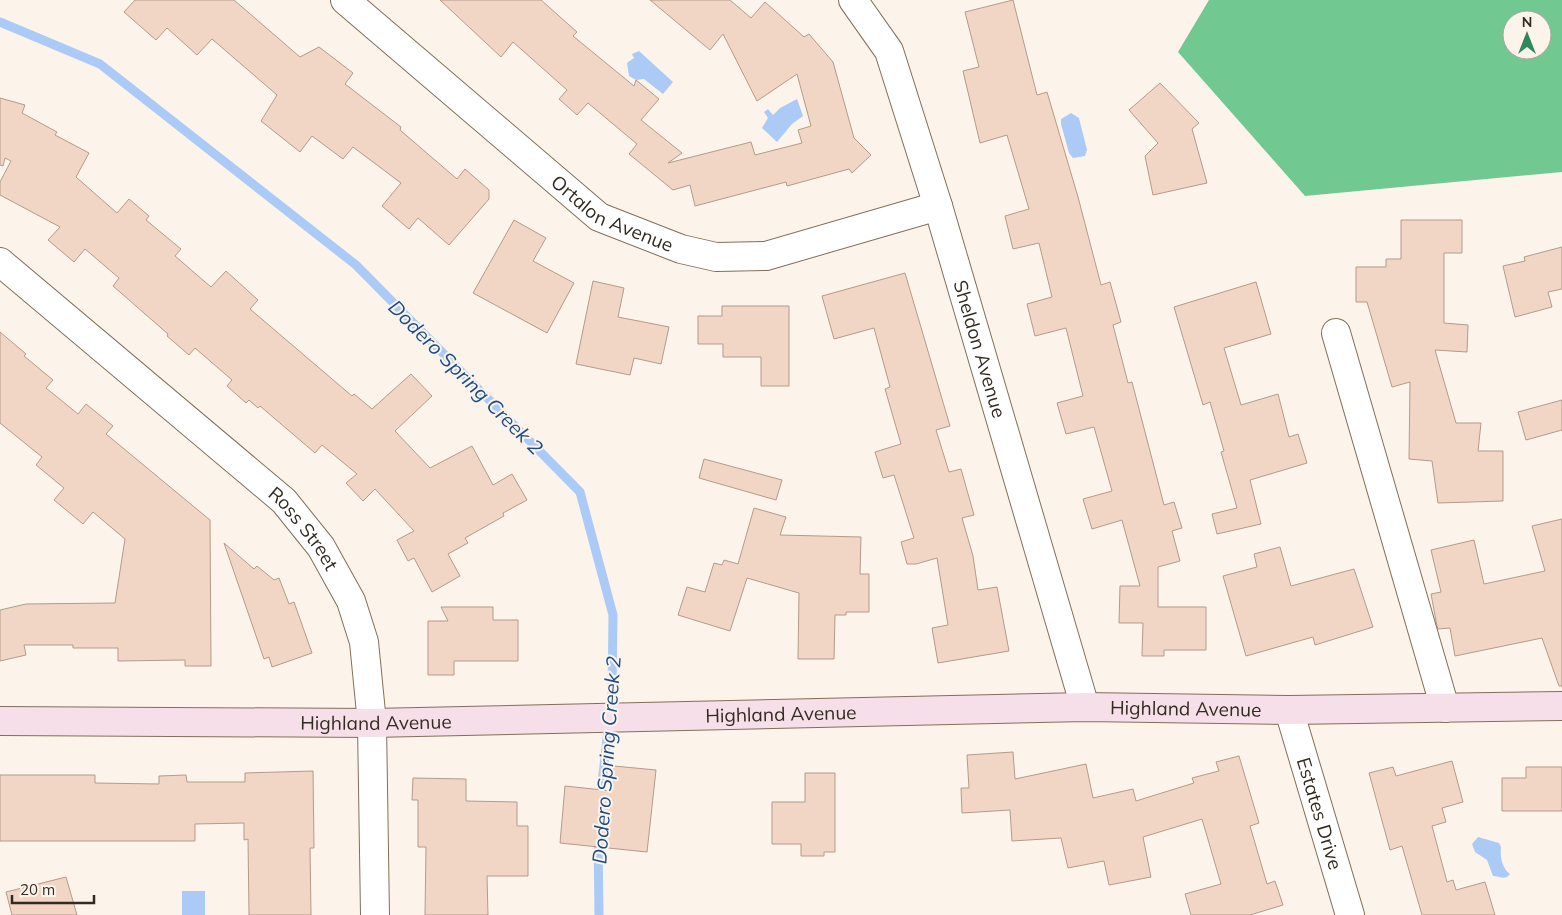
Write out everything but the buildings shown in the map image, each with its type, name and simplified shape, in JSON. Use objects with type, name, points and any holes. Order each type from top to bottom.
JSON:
[{"type":"street","name":"Ortalon Avenue","points":[[345,0],[599,217],[681,249],[716,257],[766,256],[938,206]]},
{"type":"street","name":"Sheldon Avenue","points":[[853,0],[889,51],[938,206],[1085,707]]},
{"type":"street","name":"Ross Street","points":[[0,262],[284,501],[321,547],[351,601],[364,642],[372,723],[375,915]]},
{"type":"street","points":[[1336,333],[1445,708]]},
{"type":"street","name":"Highland Avenue","points":[[0,721],[372,723],[1085,707],[1288,710],[1562,706]]},
{"type":"street","name":"Estates Drive","points":[[1288,710],[1350,915]]},
{"type":"green space","points":[[1209,0],[1562,0],[1562,172],[1305,196],[1178,52]]},
{"type":"water","points":[[639,51],[673,82],[663,94],[644,79],[636,80],[629,76],[627,63],[634,58],[632,54]]},
{"type":"water","points":[[797,99],[803,116],[792,124],[777,142],[762,128],[768,118],[764,112],[768,109],[773,115],[780,108]]},
{"type":"water","points":[[1071,113],[1079,118],[1087,150],[1085,156],[1073,158],[1069,153],[1061,119]]},
{"type":"water","points":[[1478,837],[1499,843],[1502,862],[1510,874],[1508,876],[1504,878],[1493,876],[1487,860],[1475,852],[1472,844]]},
{"type":"water","points":[[182,891],[205,891],[205,915],[182,915]]},
{"type":"waterway","name":"Dodero Spring Creek 2","points":[[0,22],[100,64],[356,265],[580,492],[613,615],[612,695],[600,801]]},
{"type":"waterway","name":"Dodero Spring Creek 2","points":[[598,837],[599,915]]}]
